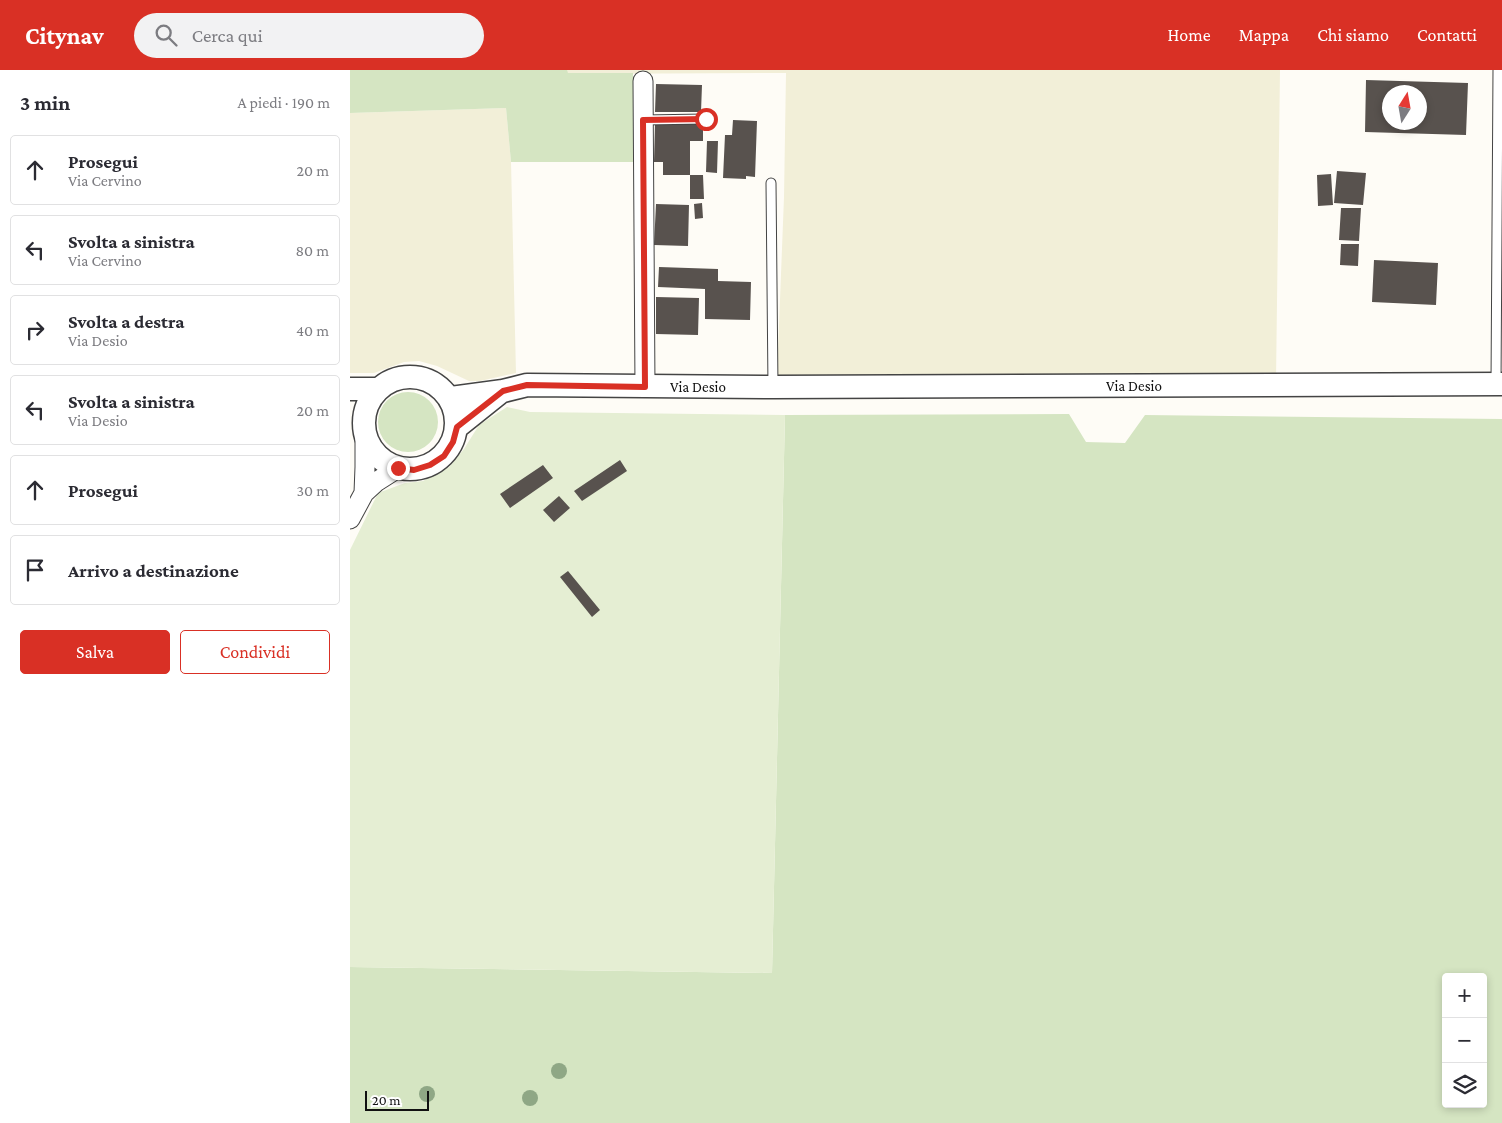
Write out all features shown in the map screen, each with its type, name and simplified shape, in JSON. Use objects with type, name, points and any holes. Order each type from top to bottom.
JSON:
[{"type":"street","points":[[643,81],[645,387]]},
{"type":"street","points":[[359,420],[371,448],[382,460],[398,468],[414,470],[430,465],[444,456],[453,442],[457,427],[456,412],[450,398],[440,386],[425,378],[408,376],[392,379],[378,389],[368,402],[359,420],[365,467],[364,493]]},
{"type":"street","name":"Via Desio","points":[[450,398],[503,391],[527,385],[773,387],[1499,384]]},
{"type":"street","points":[[350,389],[378,389]]},
{"type":"street","name":"Via Desio","points":[[457,427],[503,391]]},
{"type":"street","points":[[350,520],[364,493],[376,482],[398,468]]},
{"type":"lane","name":"Via Desio","points":[[1498,70],[1499,384]]},
{"type":"lane","points":[[643,120],[706,119]]},
{"type":"lane","points":[[771,182],[773,387]]},
{"type":"shaded area","points":[[566,70],[1280,70],[1276,380],[777,377],[784,197],[786,73],[566,74]]},
{"type":"shaded area","points":[[506,108],[511,162],[516,373],[480,381],[469,381],[437,366],[419,361],[404,362],[374,373],[350,373],[350,113]]},
{"type":"green space","points":[[350,70],[567,70],[568,73],[633,73],[635,162],[511,162],[506,108],[350,113]]},
{"type":"green space","points":[[408,392],[424,397],[429,401],[433,406],[438,422],[433,438],[429,443],[424,447],[408,452],[392,447],[387,443],[383,438],[378,422],[383,406],[387,401],[392,397]]},
{"type":"green space","points":[[507,407],[530,412],[785,415],[772,973],[350,967],[350,550],[378,493],[405,483],[423,481],[449,467],[464,449],[479,425]]},
{"type":"green space","points":[[1069,414],[1086,442],[1125,443],[1145,415],[1502,419],[1502,1123],[350,1123],[350,967],[772,973],[785,415]]},
{"type":"building","points":[[1366,80],[1468,83],[1466,135],[1365,132]]},
{"type":"building","points":[[656,84],[702,85],[701,112],[655,112]]},
{"type":"building","points":[[733,120],[757,121],[755,177],[746,176],[746,179],[723,178],[725,135],[732,135]]},
{"type":"building","points":[[655,123],[703,124],[703,141],[690,141],[690,175],[663,175],[663,162],[654,162]]},
{"type":"building","points":[[707,141],[718,141],[717,173],[706,172]]},
{"type":"building","points":[[1337,171],[1366,173],[1363,205],[1334,203]]},
{"type":"building","points":[[1331,174],[1333,205],[1318,206],[1317,175]]},
{"type":"building","points":[[690,175],[703,175],[704,199],[690,199]]},
{"type":"building","points":[[702,203],[703,218],[695,219],[694,204]]},
{"type":"building","points":[[656,204],[689,205],[688,246],[654,245]]},
{"type":"building","points":[[1341,208],[1361,208],[1359,241],[1339,240]]},
{"type":"building","points":[[1341,244],[1359,244],[1358,266],[1340,265]]},
{"type":"building","points":[[1374,260],[1438,263],[1436,305],[1372,302]]},
{"type":"building","points":[[659,267],[718,269],[718,281],[751,282],[750,320],[705,319],[705,289],[658,287]]},
{"type":"building","points":[[656,297],[699,298],[698,335],[656,334]]},
{"type":"building","points":[[620,460],[627,471],[582,501],[574,491]]},
{"type":"building","points":[[543,465],[553,478],[510,508],[500,494]]},
{"type":"building","points":[[559,496],[570,508],[554,522],[543,510]]},
{"type":"building","points":[[568,571],[600,610],[592,617],[560,577]]},
{"type":"route","points":[[398,468],[414,470],[430,465],[444,456],[453,442],[457,427],[503,391],[527,385],[645,387],[643,120],[706,119]]}]
